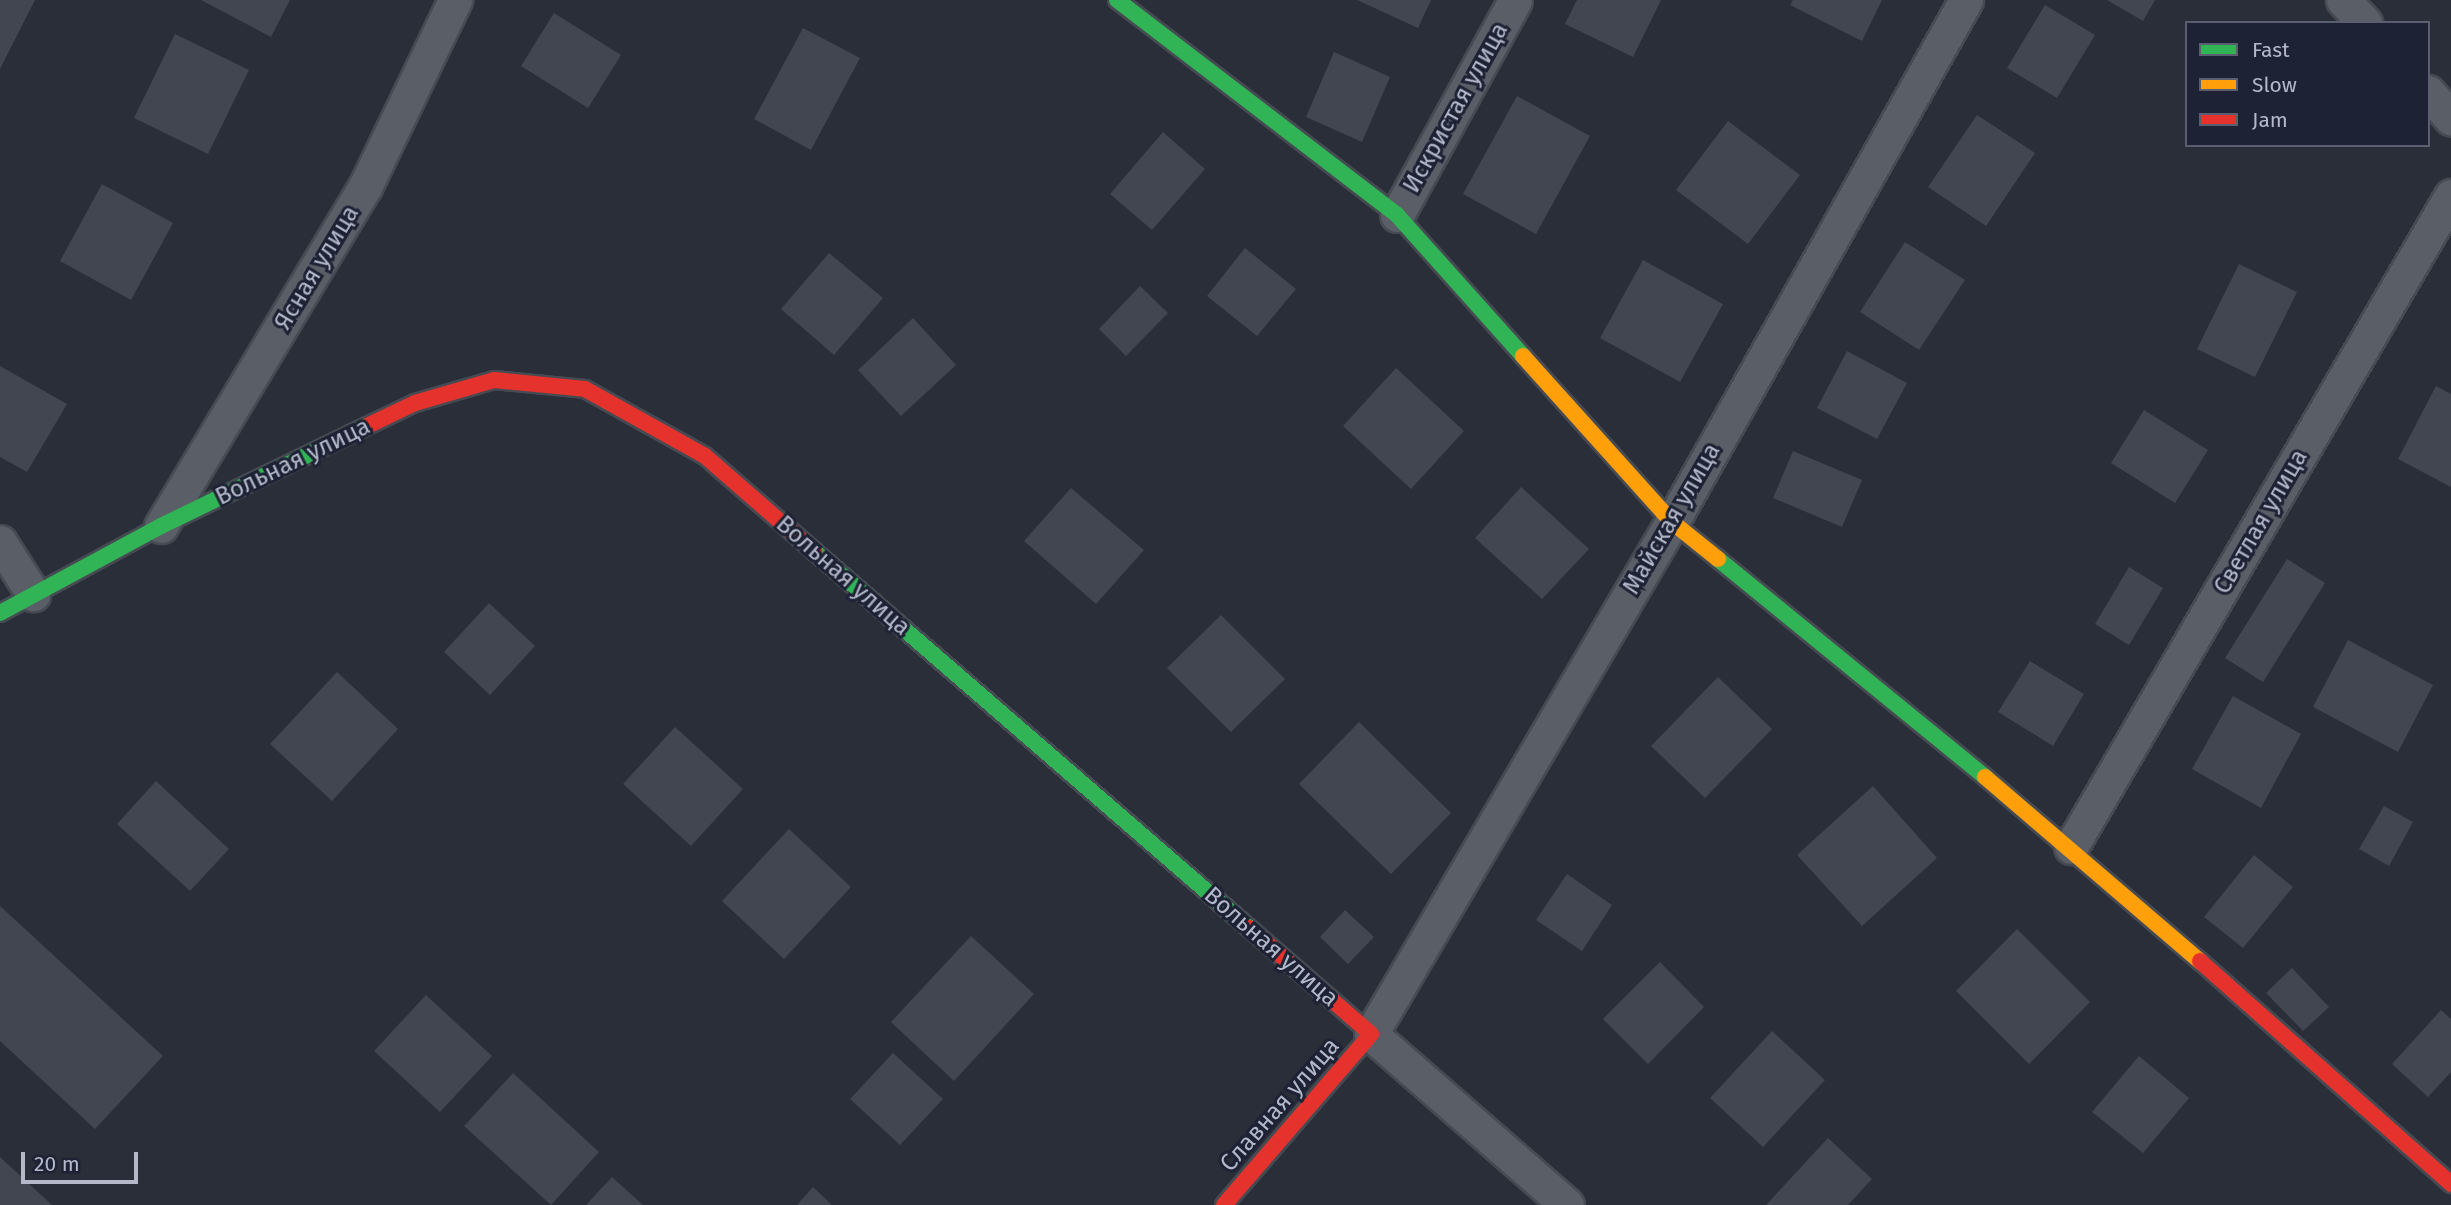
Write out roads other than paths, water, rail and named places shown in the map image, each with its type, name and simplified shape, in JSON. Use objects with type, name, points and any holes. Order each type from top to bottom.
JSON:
[{"type":"street","name":"Ясная улица","points":[[161,526],[365,187],[455,0]]},
{"type":"street","points":[[1117,0],[1397,215],[1672,522],[2071,847],[2451,1184]]},
{"type":"street","name":"Искристая улица","points":[[1397,215],[1515,0]]},
{"type":"street","name":"Майская улица","points":[[1371,1034],[1672,522],[1966,0]]},
{"type":"street","points":[[2343,0],[2363,21]]},
{"type":"street","points":[[2430,94],[2451,118]]},
{"type":"street","name":"Светлая улица","points":[[2071,847],[2451,196]]},
{"type":"street","name":"Вольная улица","points":[[0,613],[161,526],[415,403],[494,380],[584,389],[705,456],[1567,1205]]},
{"type":"street","points":[[0,541],[33,594]]},
{"type":"street","name":"Славная улица","points":[[1224,1205],[1371,1034]]}]
